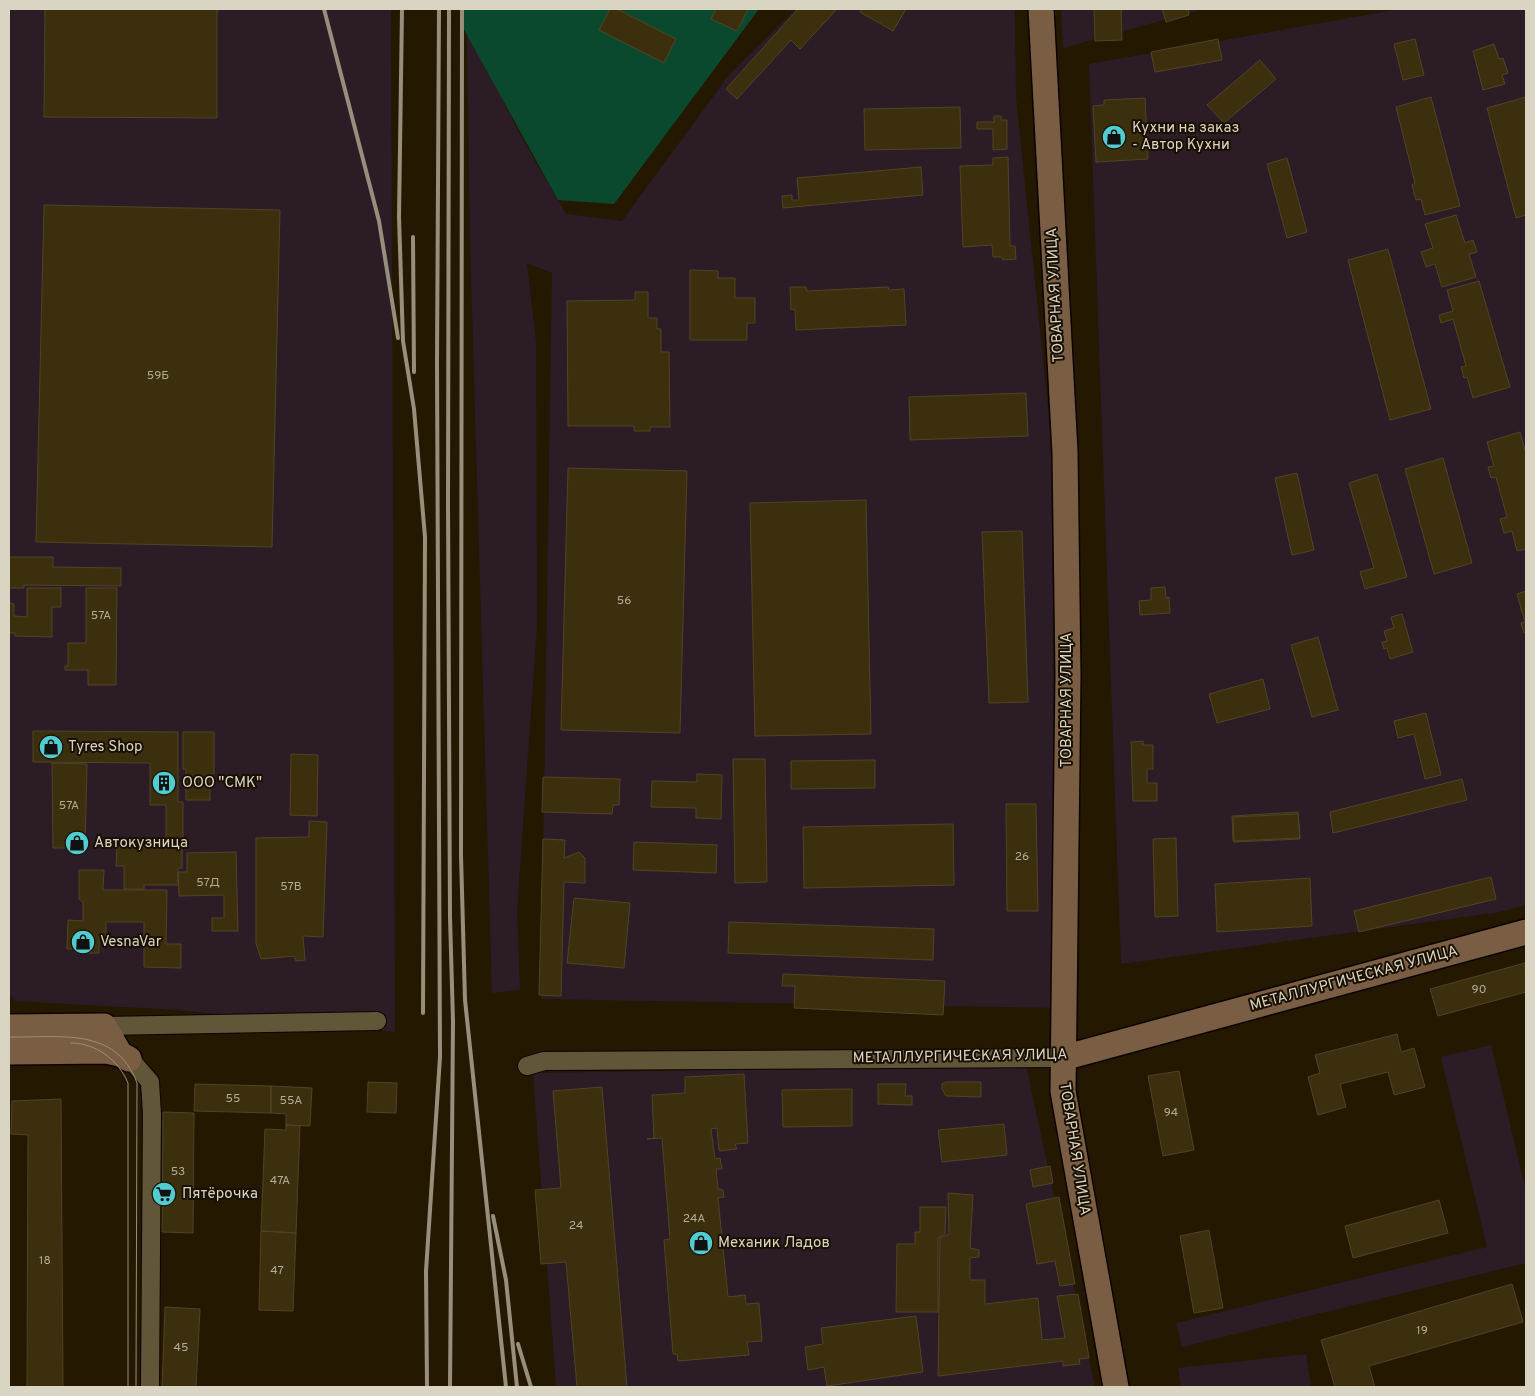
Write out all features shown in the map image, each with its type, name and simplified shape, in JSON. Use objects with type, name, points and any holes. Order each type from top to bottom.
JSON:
[{"type":"street","name":"ТОВАРНАЯ УЛИЦА","points":[[1041,9],[1064,452],[1068,675],[1062,1091],[1116,1387]]},
{"type":"street","name":"МЕТАЛЛУРГИЧЕСКАЯ УЛИЦА","points":[[527,1066],[544,1062],[1063,1058],[1526,932]]},
{"type":"street","points":[[9,1027],[377,1021]]},
{"type":"street","points":[[104,1026],[126,1057],[150,1082],[152,1114],[150,1387]]},
{"type":"street","points":[[9,1052],[106,1051],[126,1057]]},
{"type":"shaded area","points":[[9,9],[391,9],[395,1032],[179,1010],[15,1001],[9,993]]},
{"type":"shaded area","points":[[796,9],[1015,9],[1016,98],[1052,446],[1055,1008],[541,999],[552,273],[527,263],[536,342],[537,626],[517,911],[520,990],[492,993],[470,240],[467,31],[523,140],[566,214],[622,221],[729,75]]},
{"type":"shaded area","points":[[1061,9],[1203,9],[1063,48]]},
{"type":"shaded area","points":[[1401,9],[1526,9],[1526,905],[1500,912],[1121,964],[1089,64]]},
{"type":"shaded area","points":[[1491,1045],[1526,1191],[1526,1263],[1182,1347],[1176,1323],[1487,1247],[1441,1057]]},
{"type":"shaded area","points":[[1026,1065],[1095,1387],[556,1387],[533,1073]]},
{"type":"shaded area","points":[[1306,1354],[1311,1387],[1181,1387],[1178,1368]]},
{"type":"green space","points":[[462,9],[759,9],[614,204],[558,200],[462,26]]},
{"type":"building","points":[[45,9],[217,9],[217,118],[44,117]]},
{"type":"building","points":[[610,9],[617,9],[676,39],[664,63],[599,30]]},
{"type":"building","points":[[716,9],[748,9],[737,31],[711,19]]},
{"type":"building","points":[[798,9],[837,9],[800,49],[791,40],[737,99],[726,89]]},
{"type":"building","points":[[862,9],[906,9],[893,31],[860,12]]},
{"type":"building","points":[[1094,9],[1121,9],[1122,40],[1095,41]]},
{"type":"building","points":[[1162,9],[1188,9],[1189,15],[1166,22]]},
{"type":"building","points":[[1218,39],[1222,60],[1155,72],[1151,52]]},
{"type":"building","points":[[1415,39],[1424,75],[1403,80],[1394,44]]},
{"type":"building","points":[[1494,44],[1499,59],[1503,58],[1508,73],[1502,75],[1505,84],[1483,90],[1473,51]]},
{"type":"building","points":[[1260,60],[1276,79],[1224,123],[1207,105]]},
{"type":"building","points":[[1431,97],[1460,206],[1425,215],[1421,199],[1416,200],[1412,185],[1415,183],[1396,107]]},
{"type":"building","points":[[1526,97],[1526,215],[1516,218],[1487,108]]},
{"type":"building","points":[[1145,98],[1148,159],[1096,162],[1093,106],[1104,105],[1104,100]]},
{"type":"building","points":[[960,107],[961,148],[865,150],[864,109]]},
{"type":"building","points":[[994,116],[1001,116],[1001,120],[1007,120],[1007,149],[993,150],[993,129],[977,129],[977,122],[994,122]]},
{"type":"building","points":[[1008,157],[1010,246],[1015,246],[1016,259],[1003,260],[1001,257],[993,257],[992,245],[963,247],[960,166],[993,165],[993,158]]},
{"type":"building","points":[[1287,158],[1307,232],[1287,238],[1267,164]]},
{"type":"building","points":[[921,167],[923,195],[783,208],[782,196],[792,195],[792,200],[799,200],[797,178]]},
{"type":"building","points":[[44,205],[280,210],[272,547],[36,542]]},
{"type":"building","points":[[1456,215],[1465,243],[1473,240],[1477,252],[1469,254],[1476,277],[1442,287],[1435,264],[1426,267],[1421,252],[1433,248],[1425,224]]},
{"type":"building","points":[[1388,249],[1431,409],[1390,420],[1348,260]]},
{"type":"building","points":[[690,270],[718,271],[718,278],[735,278],[735,298],[755,298],[755,323],[747,323],[747,340],[690,340]]},
{"type":"building","points":[[1479,281],[1510,387],[1473,398],[1467,377],[1464,378],[1461,367],[1466,366],[1453,319],[1441,323],[1439,315],[1453,311],[1447,290]]},
{"type":"building","points":[[790,287],[806,287],[807,291],[888,287],[889,290],[904,289],[906,325],[796,330],[795,309],[791,310]]},
{"type":"building","points":[[635,292],[648,292],[648,318],[657,318],[657,329],[661,329],[661,352],[669,352],[670,427],[650,427],[650,431],[634,431],[634,426],[568,426],[567,301],[635,300]]},
{"type":"building","points":[[1026,393],[1028,436],[910,440],[909,397]]},
{"type":"building","points":[[1520,432],[1526,454],[1526,549],[1517,551],[1512,531],[1504,533],[1500,519],[1507,517],[1496,477],[1491,478],[1488,467],[1494,466],[1487,442]]},
{"type":"building","points":[[1443,458],[1472,563],[1434,574],[1405,469]]},
{"type":"building","points":[[568,468],[687,471],[680,733],[561,730]]},
{"type":"building","points":[[1297,473],[1314,550],[1292,555],[1275,478]]},
{"type":"building","points":[[1377,474],[1407,577],[1365,589],[1360,572],[1374,568],[1349,483]]},
{"type":"building","points":[[866,500],[871,734],[755,736],[750,503]]},
{"type":"building","points":[[1022,531],[1028,702],[989,703],[982,532]]},
{"type":"building","points":[[9,557],[53,557],[53,567],[121,568],[121,586],[24,585],[24,588],[9,588]]},
{"type":"building","points":[[1165,587],[1166,598],[1169,597],[1170,613],[1140,615],[1139,601],[1151,600],[1151,588]]},
{"type":"building","points":[[27,588],[61,588],[61,607],[52,607],[52,637],[15,636],[15,633],[9,633],[9,603],[14,604],[14,616],[27,617]]},
{"type":"building","points":[[86,588],[117,588],[116,685],[88,685],[88,670],[65,670],[65,666],[68,666],[68,643],[86,643]]},
{"type":"building","points":[[1526,591],[1526,632],[1524,633],[1521,623],[1525,622],[1517,594]]},
{"type":"building","points":[[1402,614],[1413,652],[1390,659],[1387,648],[1384,649],[1382,642],[1387,641],[1384,631],[1394,628],[1391,617]]},
{"type":"building","points":[[1318,637],[1338,710],[1312,717],[1291,645]]},
{"type":"building","points":[[1263,679],[1270,709],[1217,723],[1209,694]]},
{"type":"building","points":[[1426,713],[1441,775],[1425,779],[1414,734],[1398,738],[1394,721]]},
{"type":"building","name":"ООО \"СМК\"","points":[[33,731],[178,732],[178,802],[183,802],[183,839],[166,839],[166,805],[150,805],[150,763],[33,762]]},
{"type":"building","points":[[183,732],[214,732],[214,774],[210,774],[210,800],[186,800],[186,769],[183,769]]},
{"type":"building","points":[[1143,741],[1143,745],[1153,745],[1153,769],[1147,769],[1147,783],[1157,783],[1157,801],[1133,801],[1131,742]]},
{"type":"building","points":[[291,754],[318,755],[317,816],[290,815]]},
{"type":"building","points":[[733,759],[765,759],[767,882],[735,883]]},
{"type":"building","points":[[875,760],[875,788],[791,789],[791,761]]},
{"type":"building","points":[[52,763],[87,764],[85,848],[53,848]]},
{"type":"building","points":[[697,774],[722,775],[721,819],[696,818],[696,808],[651,807],[652,781],[697,782]]},
{"type":"building","points":[[543,777],[620,779],[619,805],[613,805],[612,814],[542,812]]},
{"type":"building","points":[[1462,779],[1467,800],[1333,833],[1330,812]]},
{"type":"building","points":[[1006,804],[1036,804],[1038,911],[1007,911]]},
{"type":"building","points":[[1298,812],[1300,838],[1233,841],[1232,816]]},
{"type":"building","points":[[1298,814],[1300,839],[1234,842],[1233,817]]},
{"type":"building","points":[[309,821],[327,822],[323,937],[303,936],[305,960],[296,961],[294,956],[261,959],[256,943],[256,838],[309,837]]},
{"type":"building","points":[[953,824],[954,885],[804,888],[803,827]]},
{"type":"building","points":[[1176,838],[1178,916],[1155,917],[1153,839]]},
{"type":"building","points":[[543,839],[565,840],[564,858],[579,852],[585,858],[585,883],[564,882],[561,996],[539,995]]},
{"type":"building","points":[[634,842],[717,845],[716,873],[633,870]]},
{"type":"building","points":[[117,847],[182,847],[182,868],[178,868],[178,885],[144,885],[144,889],[124,889],[124,866],[116,866]]},
{"type":"building","points":[[236,852],[238,931],[212,931],[212,918],[224,918],[224,895],[179,896],[178,872],[187,872],[187,853]]},
{"type":"building","points":[[79,870],[104,870],[103,890],[167,890],[166,944],[181,944],[181,968],[144,967],[144,922],[106,922],[106,936],[99,936],[99,953],[83,953],[83,949],[67,949],[68,920],[83,921],[83,902],[79,899]]},
{"type":"building","points":[[1491,877],[1496,899],[1359,932],[1354,911]]},
{"type":"building","points":[[1310,878],[1312,926],[1217,932],[1215,884]]},
{"type":"building","points":[[574,898],[630,903],[624,968],[567,963]]},
{"type":"building","points":[[729,922],[934,929],[933,960],[728,953]]},
{"type":"building","points":[[1525,963],[1526,992],[1438,1016],[1430,989]]},
{"type":"building","points":[[783,974],[945,981],[943,1015],[794,1008],[795,986],[782,986]]},
{"type":"building","points":[[1397,1034],[1401,1052],[1414,1048],[1425,1087],[1394,1095],[1388,1072],[1340,1084],[1346,1107],[1318,1115],[1308,1077],[1320,1073],[1315,1055]]},
{"type":"building","points":[[1179,1071],[1194,1150],[1163,1156],[1148,1076]]},
{"type":"building","points":[[744,1074],[748,1143],[735,1144],[737,1149],[719,1151],[717,1128],[711,1129],[715,1159],[720,1158],[722,1169],[716,1169],[718,1189],[723,1190],[724,1197],[718,1198],[728,1297],[745,1295],[746,1304],[759,1303],[762,1341],[747,1342],[749,1355],[678,1361],[677,1354],[673,1354],[664,1240],[670,1239],[662,1138],[647,1139],[654,1138],[652,1095],[685,1093],[685,1077]]},
{"type":"building","points":[[368,1082],[397,1083],[396,1113],[367,1112]]},
{"type":"building","points":[[946,1082],[981,1082],[981,1097],[946,1096],[942,1089],[942,1084]]},
{"type":"building","points":[[195,1084],[271,1086],[271,1113],[194,1111]]},
{"type":"building","points":[[878,1084],[906,1084],[905,1096],[912,1096],[912,1105],[878,1104]]},
{"type":"building","points":[[271,1086],[312,1088],[310,1126],[286,1125],[286,1114],[271,1113]]},
{"type":"building","points":[[602,1087],[627,1387],[577,1387],[566,1262],[541,1264],[535,1190],[561,1188],[553,1091]]},
{"type":"building","points":[[852,1089],[852,1126],[783,1127],[782,1090]]},
{"type":"building","points":[[61,1099],[63,1387],[27,1387],[28,1135],[11,1134],[12,1101]]},
{"type":"building","points":[[163,1112],[194,1113],[193,1233],[162,1232]]},
{"type":"building","points":[[1004,1124],[1007,1155],[942,1162],[938,1130]]},
{"type":"building","points":[[286,1125],[300,1126],[296,1233],[261,1231],[265,1129],[286,1130]]},
{"type":"building","points":[[1050,1166],[1053,1183],[1033,1187],[1030,1170]]},
{"type":"building","points":[[948,1193],[973,1195],[970,1248],[979,1250],[979,1257],[970,1258],[970,1280],[985,1280],[985,1304],[1038,1298],[1042,1340],[1065,1338],[1057,1296],[1078,1294],[1089,1358],[1079,1359],[1080,1364],[1063,1366],[1063,1361],[938,1376],[940,1238],[949,1234]]},
{"type":"building","points":[[1059,1197],[1075,1284],[1060,1286],[1055,1261],[1037,1264],[1026,1204]]},
{"type":"building","points":[[1439,1200],[1448,1233],[1353,1258],[1345,1226]]},
{"type":"building","points":[[920,1207],[946,1207],[945,1234],[938,1238],[938,1312],[896,1312],[897,1244],[915,1244],[915,1232],[920,1232]]},
{"type":"building","points":[[1209,1230],[1223,1308],[1194,1313],[1180,1236]]},
{"type":"building","points":[[261,1231],[296,1233],[293,1311],[259,1310]]},
{"type":"building","points":[[1512,1284],[1523,1322],[1369,1366],[1375,1387],[1335,1387],[1321,1340]]},
{"type":"building","points":[[165,1307],[200,1309],[196,1387],[162,1387]]},
{"type":"building","points":[[916,1316],[923,1372],[827,1386],[824,1367],[808,1370],[805,1347],[823,1344],[821,1328]]},
{"type":"tram line","points":[[9,1037],[66,1037],[84,1039],[100,1044],[115,1052],[128,1065],[137,1083],[136,1387]]},
{"type":"tram line","points":[[71,1043],[90,1046],[106,1055],[119,1067],[128,1083],[128,1387]]},
{"type":"railway","points":[[324,9],[379,221],[398,338]]},
{"type":"railway","points":[[402,9],[399,217],[403,341],[414,409],[425,537],[423,1013]]},
{"type":"railway","points":[[427,1387],[426,1271],[440,1057],[437,363],[439,9]]},
{"type":"railway","points":[[449,9],[448,502],[450,917],[453,1021],[450,1387]]},
{"type":"railway","points":[[462,9],[461,855],[465,1000],[506,1387]]},
{"type":"railway","points":[[413,237],[414,372]]},
{"type":"railway","points":[[493,1216],[506,1280],[517,1387]]},
{"type":"railway","points":[[518,1344],[531,1387]]},
{"type":"place","name":"Кухни на заказ - Автор Кухни","points":[[1114,137]]},
{"type":"place","name":"Tyres Shop","points":[[51,747]]},
{"type":"place","name":"ООО \"СМК\"","points":[[164,783]]},
{"type":"place","name":"Автокузница","points":[[77,843]]},
{"type":"place","name":"VesnaVar","points":[[83,942]]},
{"type":"place","name":"Пятёрочка","points":[[164,1194]]},
{"type":"place","name":"Механик Ладов","points":[[701,1243]]}]
